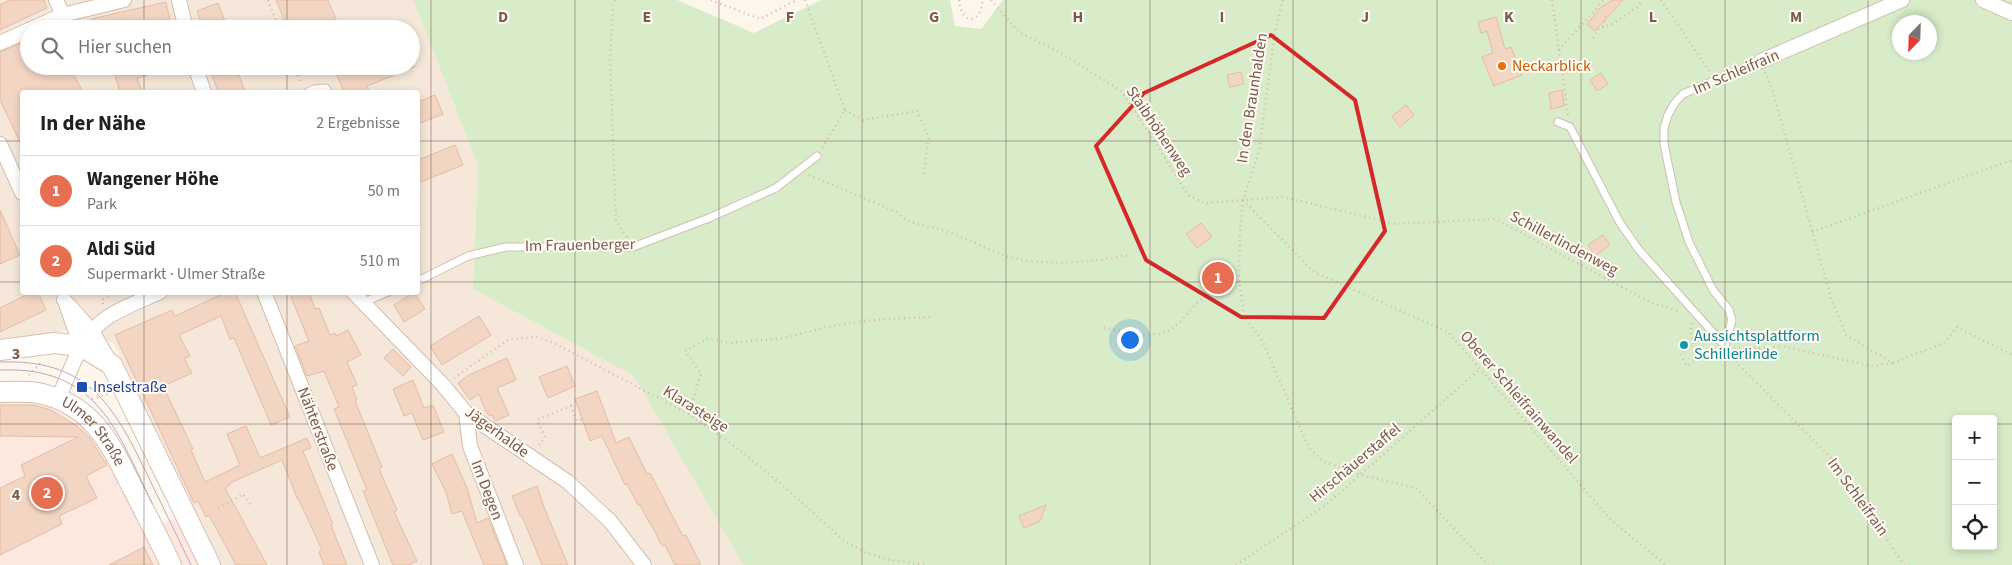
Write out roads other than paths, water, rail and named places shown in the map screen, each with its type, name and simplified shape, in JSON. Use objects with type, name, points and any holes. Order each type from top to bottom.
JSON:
[{"type":"street","points":[[56,0],[63,15]]},
{"type":"street","points":[[51,20],[63,15],[124,0]]},
{"type":"street","points":[[179,0],[184,20]]},
{"type":"street","name":"Im Schleifrain","points":[[1761,61],[1902,0]]},
{"type":"street","points":[[1983,0],[2012,14]]},
{"type":"street","points":[[0,43],[20,34]]},
{"type":"street","points":[[198,75],[203,90]]},
{"type":"street","points":[[0,144],[20,184]]},
{"type":"street","points":[[0,350],[87,338],[107,317],[154,295]]},
{"type":"street","name":"Nähterstraße","points":[[265,295],[372,565]]},
{"type":"street","points":[[63,296],[87,338]]},
{"type":"street","points":[[63,296],[87,338],[113,368],[210,565]]},
{"type":"street","name":"Jägerhalde","points":[[358,297],[443,385],[466,412],[568,482],[610,520],[644,565]]},
{"type":"street","name":"Ulmer Straße","points":[[87,338],[58,399],[88,417],[104,434],[112,446],[138,506],[171,565]]},
{"type":"street","points":[[0,392],[37,393],[58,399]]},
{"type":"street","name":"Im Degen","points":[[466,412],[470,446],[516,565]]},
{"type":"lane","name":"Im Schleifrain","points":[[1558,122],[1570,127],[1620,223],[1640,250],[1725,346],[1732,320],[1729,310],[1713,290],[1689,242],[1676,202],[1664,144],[1664,128],[1674,104],[1684,94],[1761,61]]},
{"type":"lane","points":[[311,90],[326,88],[327,90]]},
{"type":"lane","name":"Im Frauenberger","points":[[420,280],[468,256],[506,247],[633,247],[709,218],[776,188],[817,156]]},
{"type":"tram line","points":[[0,362],[30,363],[54,368],[75,377],[108,406],[133,447],[191,565]]},
{"type":"tram line","points":[[0,370],[33,372],[60,379],[81,391],[99,407],[114,427],[152,503]]},
{"type":"place","name":"Neckarblick","points":[[1502,66]]},
{"type":"place","name":"Wangener Höhe","points":[[1218,278]]},
{"type":"place","name":"Aussichtsplattform Schillerlinde","points":[[1684,345]]},
{"type":"place","name":"Inselstraße","points":[[82,387]]},
{"type":"place","name":"Aldi Süd","points":[[47,493]]}]
